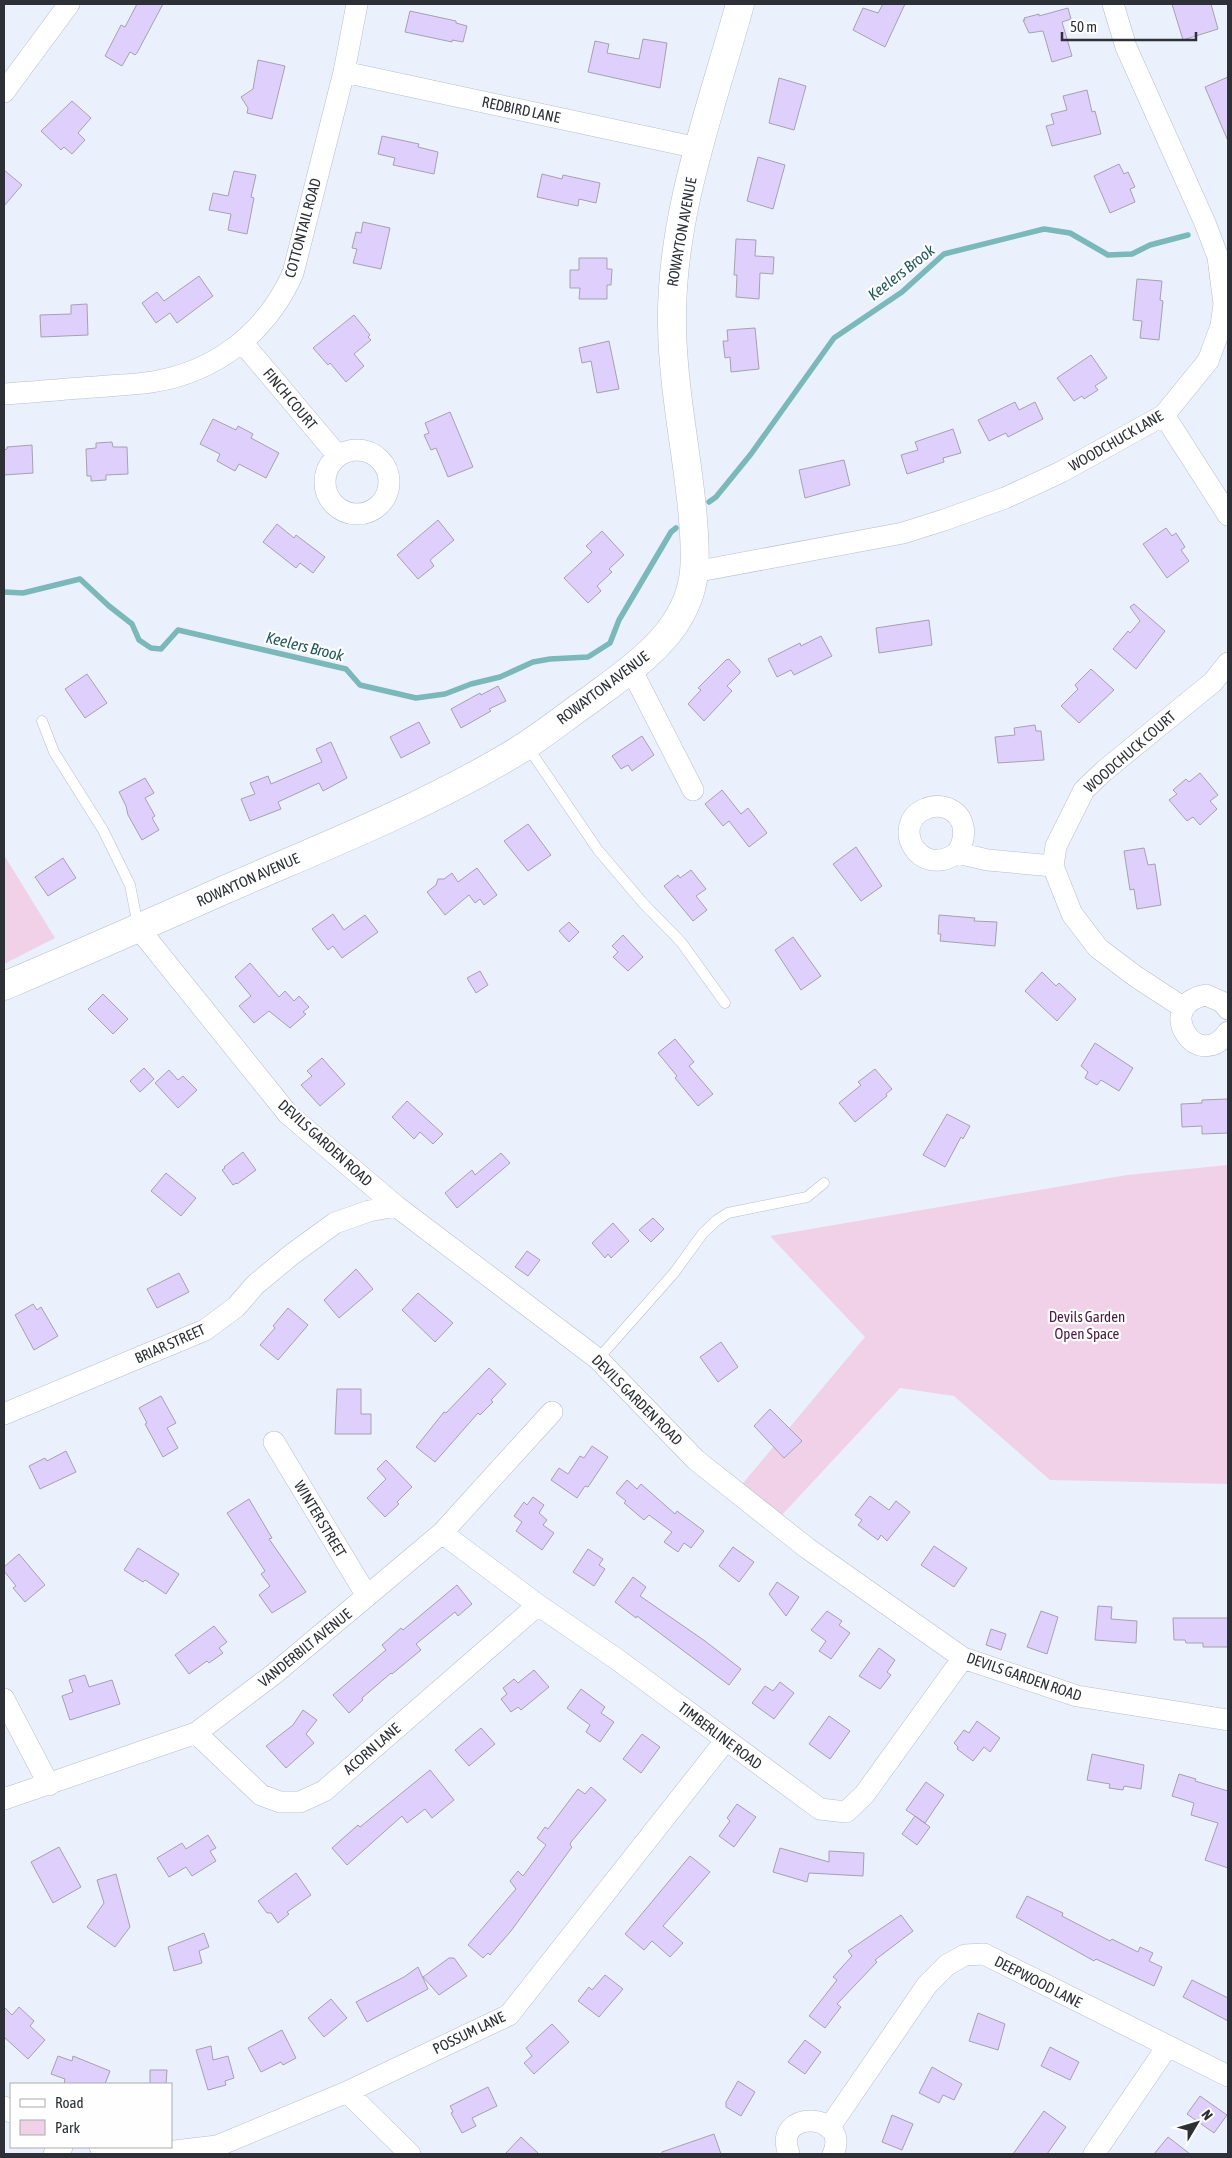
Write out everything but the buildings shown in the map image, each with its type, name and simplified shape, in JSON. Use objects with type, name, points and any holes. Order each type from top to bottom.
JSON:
[{"type":"street","points":[[4,92],[69,4]]},
{"type":"street","name":"COTTONTAIL ROAD","points":[[4,394],[152,382],[189,372],[218,360],[242,342],[267,317],[278,303],[292,273],[344,72],[357,4]]},
{"type":"street","name":"ROWAYTON AVENUE","points":[[4,986],[139,929],[442,793],[527,745],[631,669],[671,631],[690,591],[694,572],[690,484],[674,357],[672,293],[676,251],[698,148],[740,4]]},
{"type":"street","name":"WOODCHUCK LANE","points":[[694,572],[903,533],[1005,498],[1061,472],[1164,415],[1208,361],[1221,326],[1224,304],[1218,258],[1205,223],[1126,47],[1114,4]]},
{"type":"street","name":"REDBIRD LANE","points":[[344,72],[698,148]]},
{"type":"street","name":"FINCH COURT","points":[[242,342],[338,456]]},
{"type":"street","points":[[1164,415],[1228,515]]},
{"type":"street","name":"WOODCHUCK COURT","points":[[1054,866],[1056,846],[1084,790],[1104,771],[1213,682],[1228,663]]},
{"type":"street","points":[[631,669],[693,790]]},
{"type":"street","points":[[957,853],[988,860],[1054,866],[1072,914],[1098,948],[1135,976],[1184,1008]]},
{"type":"street","name":"DEVILS GARDEN ROAD","points":[[139,929],[288,1114],[396,1206],[598,1359],[696,1460],[807,1548],[963,1658],[1077,1696],[1228,1720]]},
{"type":"street","points":[[1228,1009],[1222,1002],[1206,996],[1197,997],[1184,1008],[1181,1016],[1181,1025],[1190,1040],[1197,1044],[1215,1044],[1222,1040],[1228,1032]]},
{"type":"street","name":"BRIAR STREET","points":[[5,1410],[205,1330],[236,1307],[255,1285],[291,1255],[335,1223],[369,1211],[396,1206]]},
{"type":"street","name":"VANDERBILT AVENUE","points":[[4,1799],[196,1733],[274,1674],[442,1533],[552,1412]]},
{"type":"street","name":"WINTER STREET","points":[[274,1442],[367,1596]]},
{"type":"street","name":"TIMBERLINE ROAD","points":[[442,1533],[538,1605],[618,1660],[820,1809],[846,1812],[864,1795],[963,1658]]},
{"type":"street","name":"ACORN LANE","points":[[196,1733],[261,1795],[280,1802],[300,1802],[324,1791],[538,1605]]},
{"type":"street","points":[[4,1699],[49,1784]]},
{"type":"street","name":"POSSUM LANE","points":[[110,2148],[140,2151],[175,2151],[217,2146],[347,2092],[509,2014],[726,1740]]},
{"type":"street","name":"DEEPWOOD LANE","points":[[829,2128],[927,1985],[947,1965],[965,1955],[984,1954],[1228,2076]]},
{"type":"street","points":[[1094,2154],[1167,2047]]},
{"type":"street","points":[[347,2092],[410,2154]]},
{"type":"street","points":[[789,2154],[787,2142],[789,2134],[800,2122],[815,2120],[829,2128],[836,2142],[833,2154]]},
{"type":"lane","points":[[42,722],[54,752],[102,830],[130,885],[139,929]]},
{"type":"lane","points":[[527,745],[598,850],[642,903],[681,942],[725,1003]]},
{"type":"lane","points":[[598,1359],[674,1273],[703,1233],[717,1220],[728,1213],[807,1197],[824,1183]]},
{"type":"green space","points":[[4,855],[55,938],[4,964]]},
{"type":"green space","name":"Devils Garden Open Space","points":[[1228,1165],[1228,1484],[1050,1480],[954,1396],[900,1388],[781,1516],[739,1488],[865,1337],[770,1236],[1127,1175]]},
{"type":"waterway","name":"Keelers Brook","points":[[709,502],[716,497],[751,454],[834,338],[902,292],[944,254],[1044,229],[1070,233],[1108,255],[1132,254],[1150,245],[1188,235]]},
{"type":"waterway","name":"Keelers Brook","points":[[4,592],[23,593],[80,579],[132,624],[139,640],[151,648],[161,649],[178,630],[346,669],[360,685],[416,698],[445,694],[471,684],[500,677],[533,662],[588,657],[610,643],[619,620],[671,532],[676,528]]}]
